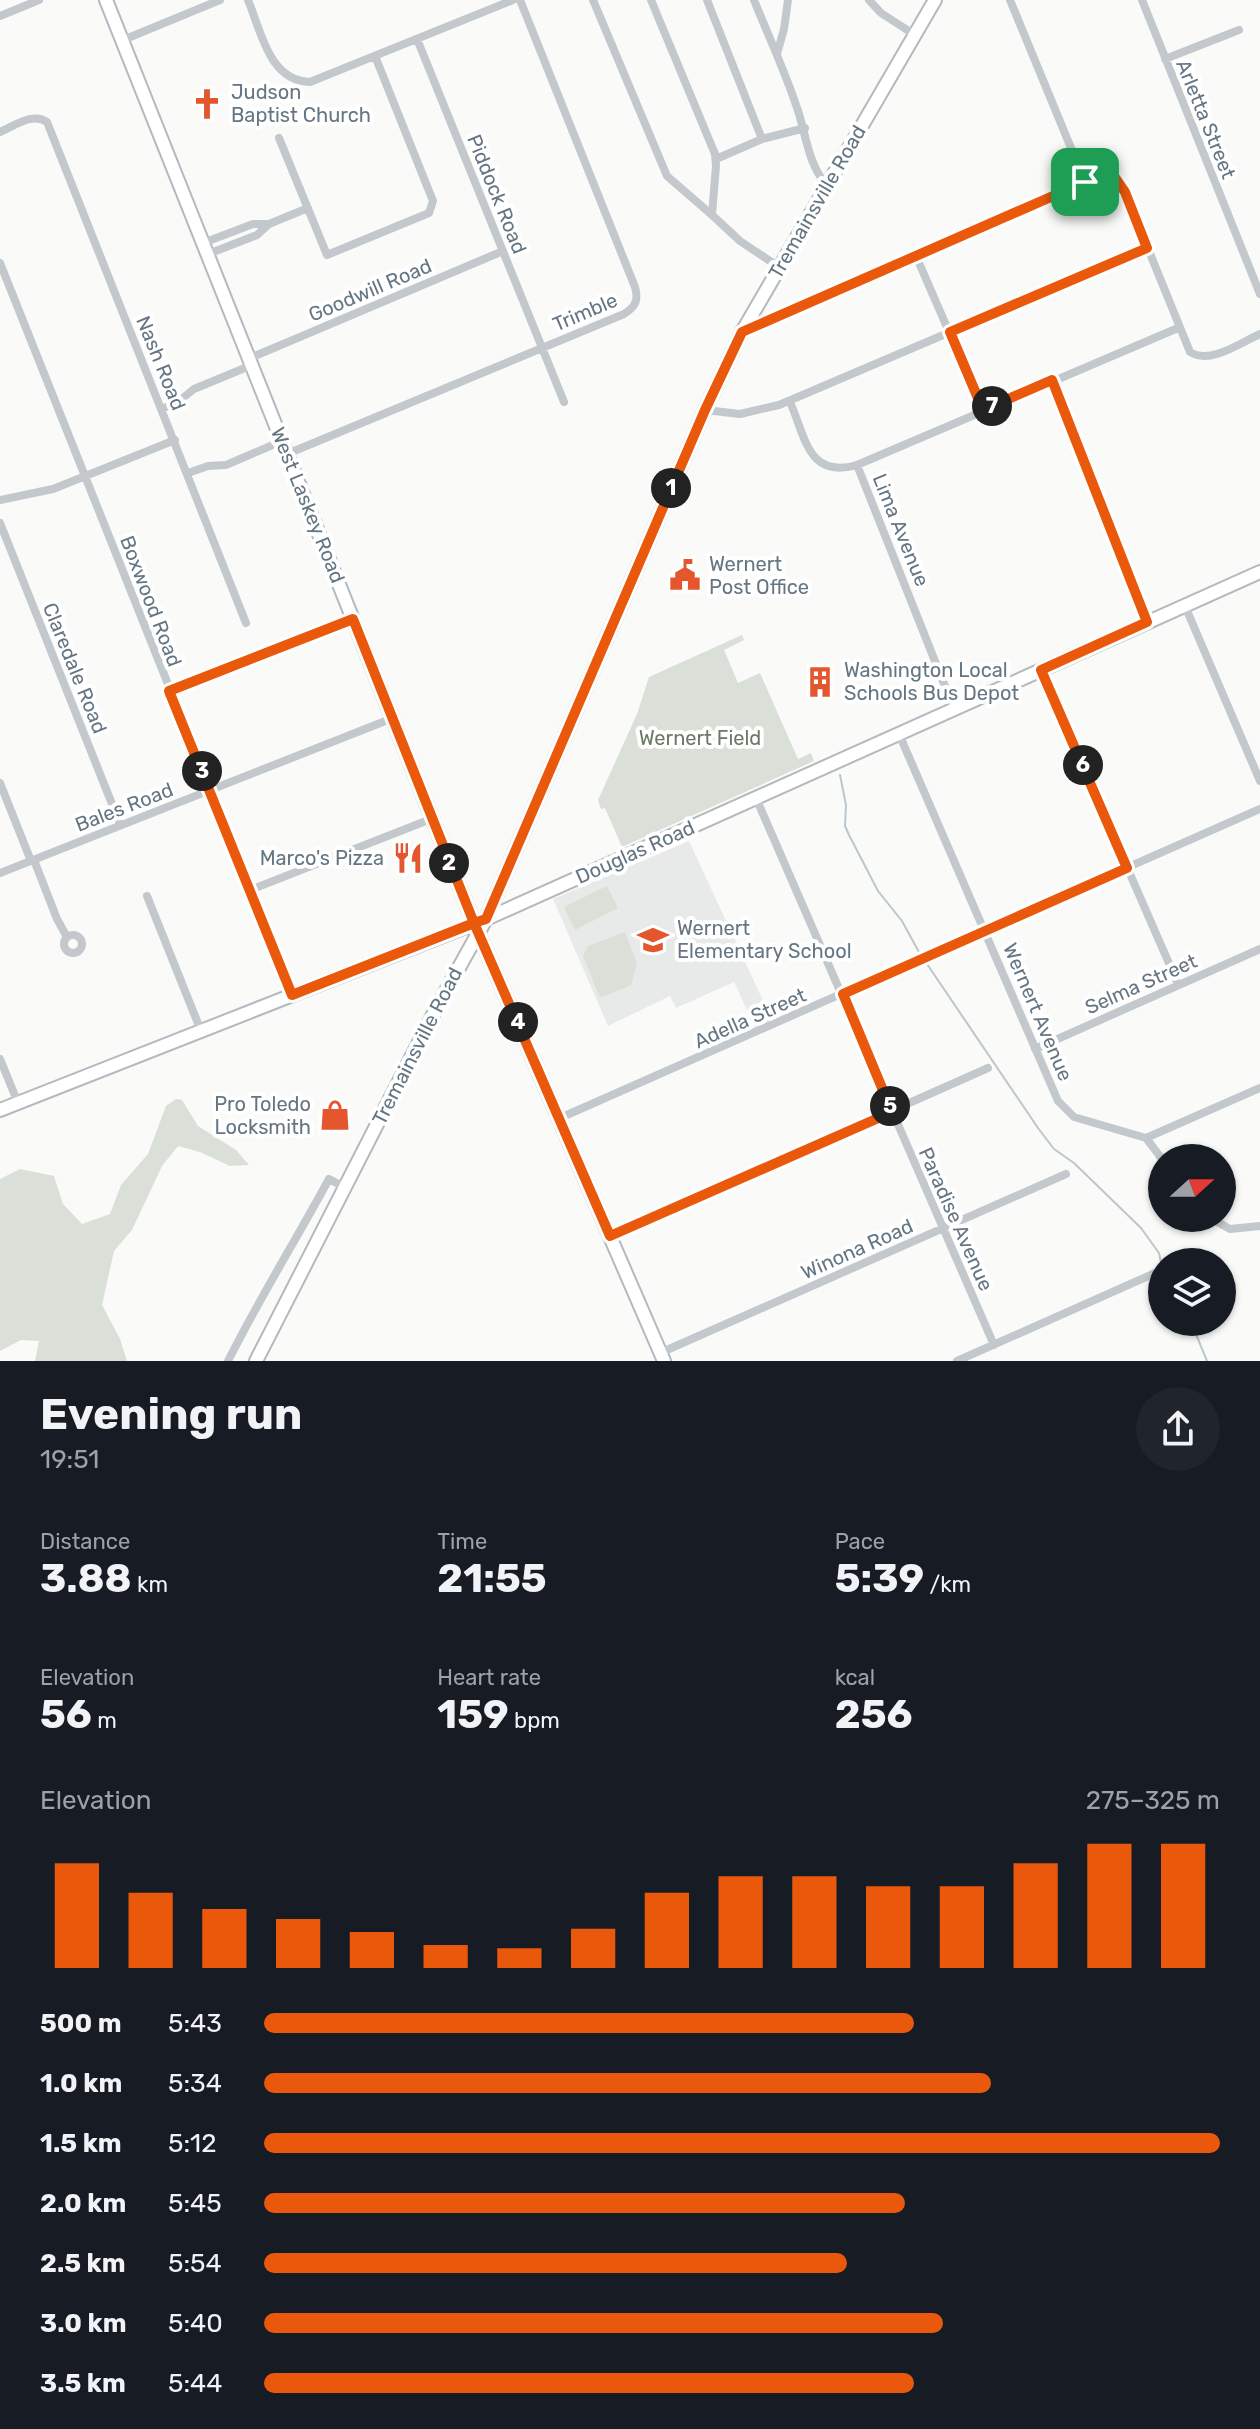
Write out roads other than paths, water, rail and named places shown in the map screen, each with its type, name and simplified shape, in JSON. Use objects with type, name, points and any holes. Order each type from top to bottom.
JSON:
[{"type":"street","points":[[0,16],[39,0]]},
{"type":"street","name":"West Laskey Road","points":[[106,0],[431,819],[479,924],[662,1357]]},
{"type":"street","points":[[123,40],[220,0]]},
{"type":"street","points":[[248,0],[271,57],[285,76],[300,82],[315,81],[513,0]]},
{"type":"street","name":"Trimble","points":[[188,473],[285,448],[624,314],[635,305],[638,297],[520,0]]},
{"type":"street","points":[[593,0],[662,167],[673,183],[740,241],[779,267]]},
{"type":"street","points":[[651,0],[716,159],[712,215]]},
{"type":"street","points":[[707,0],[762,139]]},
{"type":"street","points":[[754,0],[805,128],[812,164],[827,185]]},
{"type":"street","points":[[777,55],[788,0]]},
{"type":"street","points":[[869,0],[881,13],[915,35]]},
{"type":"street","name":"Tremainsville Road","points":[[256,1361],[479,924],[742,332],[935,0]]},
{"type":"street","points":[[1010,0],[1085,182]]},
{"type":"street","name":"Arletta Street","points":[[1142,0],[1260,294]]},
{"type":"street","points":[[1165,59],[1239,30]]},
{"type":"street","name":"Piddock Road","points":[[417,39],[564,402]]},
{"type":"street","points":[[279,138],[327,255],[429,213],[433,201],[375,56]]},
{"type":"street","name":"Nash Road","points":[[0,132],[32,118],[47,122],[246,623]]},
{"type":"street","points":[[716,159],[762,139],[805,128]]},
{"type":"street","points":[[742,332],[1085,182],[1114,176],[1125,192],[1187,349],[1197,357],[1220,353],[1260,334]]},
{"type":"street","points":[[206,248],[257,235],[269,224],[308,208]]},
{"type":"street","points":[[705,410],[740,414],[790,402],[1147,248]]},
{"type":"street","name":"Goodwill Road","points":[[162,409],[194,389],[251,362],[503,251]]},
{"type":"street","points":[[916,256],[983,410]]},
{"type":"street","name":"Boxwood Road","points":[[0,263],[292,995]]},
{"type":"street","points":[[857,465],[1178,328]]},
{"type":"street","points":[[1052,380],[1147,622]]},
{"type":"street","name":"Lima Avenue","points":[[790,402],[819,463],[828,468],[843,469],[857,465],[954,709]]},
{"type":"street","points":[[0,500],[35,495],[175,440]]},
{"type":"street","name":"Claredale Road","points":[[0,523],[120,824]]},
{"type":"street","name":"Douglas Road","points":[[0,1110],[479,924],[1260,572]]},
{"type":"street","points":[[1185,606],[1260,781]]},
{"type":"street","points":[[169,691],[353,619]]},
{"type":"street","points":[[1041,670],[1178,984]]},
{"type":"street","name":"Bales Road","points":[[0,873],[393,718]]},
{"type":"street","name":"Wernert Avenue","points":[[899,734],[1058,1101],[1067,1112],[1088,1122],[1146,1138]]},
{"type":"street","points":[[0,783],[67,937]]},
{"type":"street","name":"Paradise Avenue","points":[[756,798],[994,1345]]},
{"type":"street","name":"Adella Street","points":[[560,1118],[1260,809]]},
{"type":"street","points":[[250,890],[431,819]]},
{"type":"street","points":[[147,896],[201,1031]]},
{"type":"street","name":"Selma Street","points":[[1035,1049],[1260,949]]},
{"type":"street","points":[[0,1059],[18,1103]]},
{"type":"street","points":[[610,1236],[988,1068]]},
{"type":"street","points":[[1151,1144],[1146,1138],[1260,1088]]},
{"type":"street","name":"Winona Road","points":[[662,1357],[1066,1174]]},
{"type":"street","points":[[228,1361],[329,1179],[344,1187]]},
{"type":"street","points":[[1236,1229],[1256,1227]]},
{"type":"street","points":[[957,1361],[1148,1276]]},
{"type":"waterway","points":[[840,775],[846,805],[845,826],[849,835],[878,891],[902,921],[920,954]]},
{"type":"waterway","points":[[927,964],[1054,1149],[1074,1163],[1141,1228],[1155,1248]]},
{"type":"waterway","points":[[1197,1336],[1207,1361]]},
{"type":"place","name":"Judson Baptist Church","points":[[207,104]]},
{"type":"place","name":"Wernert Post Office","points":[[685,575]]},
{"type":"place","name":"Washington Local Schools Bus Depot","points":[[820,682]]},
{"type":"place","name":"Marco's Pizza","points":[[408,858]]},
{"type":"place","name":"Wernert Elementary School","points":[[653,940]]},
{"type":"place","name":"Pro Toledo Locksmith","points":[[335,1115]]},
{"type":"park label","name":"Wernert Field","points":[[700,738]]}]
